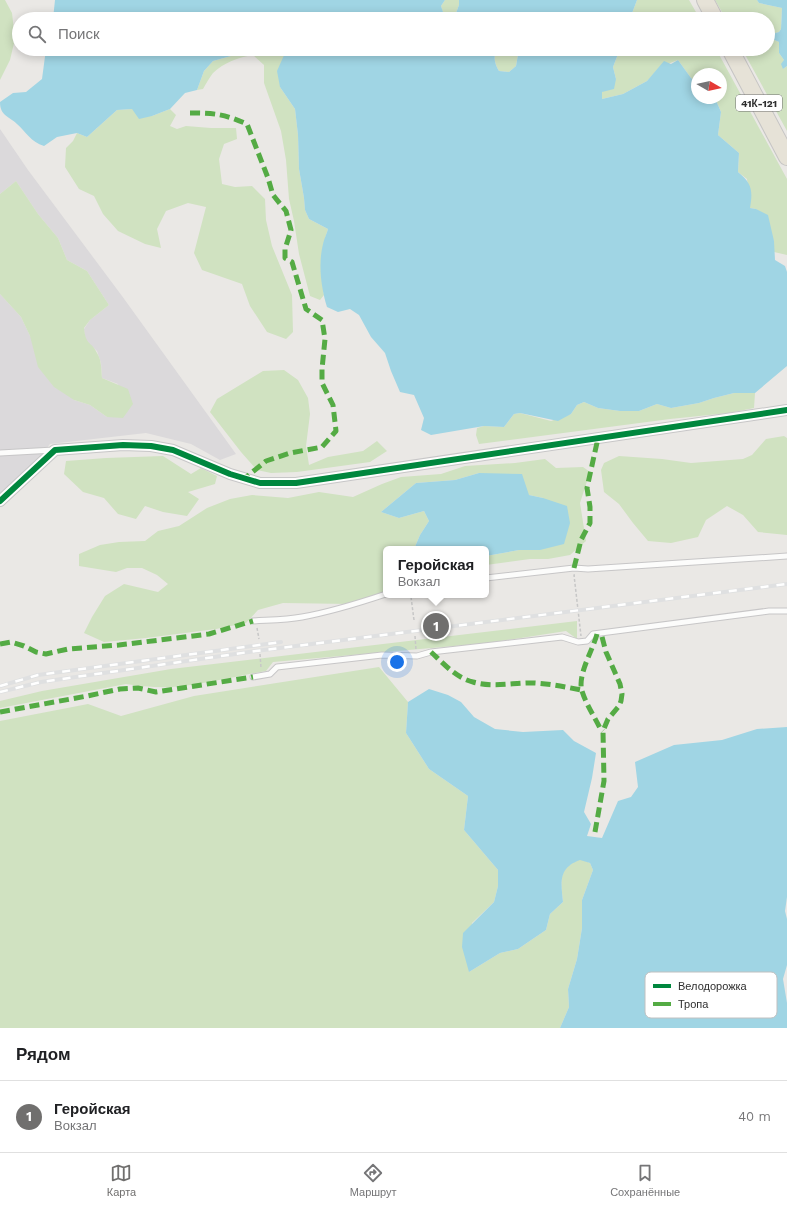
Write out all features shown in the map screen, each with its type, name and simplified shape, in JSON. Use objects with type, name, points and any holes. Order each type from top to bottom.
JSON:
[{"type":"main road","points":[[705,0],[711,12]]},
{"type":"main road","name":"41К-121","points":[[734,56],[787,157]]},
{"type":"street","points":[[0,501],[55,450],[123,445],[151,446],[173,450],[230,474],[260,483],[296,483],[787,410]]},
{"type":"lane","points":[[0,454],[55,450]]},
{"type":"lane","points":[[489,578],[574,568],[588,569],[787,556]]},
{"type":"lane","points":[[253,621],[284,620],[304,617],[360,603],[383,595]]},
{"type":"lane","points":[[253,677],[270,674],[277,667],[382,655],[417,656],[430,652],[562,637],[578,642],[587,641],[593,634],[769,611],[787,611]]},
{"type":"path","points":[[580,574],[574,575],[581,636],[593,634]]},
{"type":"path","points":[[411,598],[414,620]]},
{"type":"path","points":[[415,636],[416,650]]},
{"type":"path","points":[[260,654],[262,668],[266,668]]},
{"type":"shaded area","points":[[0,129],[28,170],[122,296],[236,454],[220,460],[191,444],[146,433],[50,444],[40,456],[0,494],[0,294],[21,317],[30,336],[74,400],[90,405],[107,417],[118,384],[102,378],[101,363],[97,351],[85,340],[84,329],[90,320],[109,305],[87,271],[67,260],[58,238],[38,214],[16,181],[0,194]]},
{"type":"green space","points":[[0,0],[5,0],[12,13],[12,52],[10,60],[0,80]]},
{"type":"green space","points":[[445,0],[459,0],[456,12],[443,12],[441,6]]},
{"type":"green space","points":[[637,0],[689,0],[696,12],[632,12]]},
{"type":"green space","points":[[715,0],[757,0],[759,3],[782,8],[781,29],[779,32],[775,33],[775,12],[722,12]]},
{"type":"green space","points":[[775,40],[779,42],[779,53],[784,60],[783,69],[787,66],[787,131],[746,56],[775,56]]},
{"type":"green space","points":[[231,56],[248,56],[226,63],[217,69],[203,89],[197,90],[204,71],[213,61]]},
{"type":"green space","points":[[254,56],[285,56],[280,87],[295,109],[298,135],[299,169],[305,210],[309,219],[328,229],[323,246],[322,261],[324,295],[320,300],[310,296],[299,254],[289,199],[286,160],[281,131],[264,83],[264,65]]},
{"type":"green space","points":[[518,56],[516,66],[509,72],[499,71],[495,63],[495,57]]},
{"type":"green space","points":[[617,56],[720,56],[726,68],[691,68],[691,78],[678,60],[660,67],[647,81],[623,94],[602,99],[602,92],[616,79],[613,67]]},
{"type":"green space","points":[[727,69],[787,179],[787,255],[774,252],[774,241],[756,209],[750,208],[747,179],[738,172],[739,153],[718,135],[721,112],[718,104],[727,104]]},
{"type":"green space","points":[[132,109],[152,116],[170,109],[176,115],[170,126],[177,129],[186,126],[236,128],[237,139],[224,144],[219,159],[222,184],[235,187],[252,186],[265,199],[266,220],[272,246],[292,295],[293,332],[286,339],[267,332],[250,306],[242,284],[202,270],[194,253],[206,207],[188,203],[166,211],[157,229],[161,248],[145,244],[118,231],[103,214],[94,196],[79,189],[65,167],[66,148],[73,141],[77,133],[87,137],[117,110]]},
{"type":"green space","points":[[16,181],[38,214],[58,238],[67,260],[87,271],[109,305],[90,320],[84,328],[87,341],[95,349],[99,356],[102,378],[128,389],[133,404],[123,418],[107,417],[90,405],[74,400],[54,387],[38,367],[30,336],[21,317],[0,294],[0,194]]},
{"type":"green space","points":[[284,370],[298,380],[308,398],[310,414],[306,446],[309,465],[328,457],[363,451],[377,441],[387,451],[370,462],[297,472],[271,473],[257,470],[210,412],[217,399],[263,371]]},
{"type":"green space","points":[[734,393],[755,393],[754,408],[729,413],[670,419],[479,444],[476,435],[477,428],[484,426],[504,427],[514,414],[520,413],[551,421],[571,414],[577,405],[584,402],[598,408],[620,411],[639,411],[657,404],[671,408],[699,403]]},
{"type":"green space","points":[[784,436],[787,438],[787,535],[758,532],[743,515],[727,506],[706,520],[698,537],[671,543],[648,541],[619,504],[604,492],[601,470],[604,463],[619,456],[691,463],[743,459],[752,455],[766,439]]},
{"type":"green space","points":[[163,456],[191,474],[201,468],[217,476],[215,484],[188,492],[199,499],[187,516],[163,512],[145,506],[136,519],[118,514],[104,498],[83,492],[64,474],[66,461]]},
{"type":"green space","points":[[545,459],[556,468],[583,467],[590,472],[580,503],[586,541],[570,555],[548,559],[530,559],[489,565],[489,555],[519,550],[540,550],[543,498],[529,495],[479,473],[455,480],[416,483],[381,512],[399,518],[424,511],[429,521],[415,546],[383,546],[383,595],[350,604],[283,603],[258,610],[246,623],[216,629],[146,638],[104,642],[84,633],[105,596],[124,584],[158,592],[168,584],[157,575],[142,568],[127,568],[116,572],[79,566],[79,554],[100,545],[119,542],[145,541],[158,531],[179,526],[207,508],[230,499],[252,495],[288,498],[319,492],[353,497],[401,477],[441,474],[465,466],[515,463]]},
{"type":"green space","points":[[577,621],[577,639],[566,631],[488,643],[273,662],[266,671],[207,682],[166,687],[149,687],[126,684],[0,708],[0,701],[42,691],[171,669]]},
{"type":"green space","points":[[379,667],[408,702],[406,733],[429,769],[468,796],[464,830],[498,870],[498,886],[494,902],[472,923],[469,972],[500,953],[518,949],[546,930],[550,914],[563,902],[561,882],[564,871],[567,867],[580,859],[590,863],[593,870],[582,900],[582,928],[577,959],[568,989],[569,1007],[560,1028],[0,1028],[0,721],[88,704],[121,716],[194,696]]},
{"type":"water","points":[[55,0],[445,0],[441,6],[443,12],[54,12]]},
{"type":"water","points":[[459,0],[637,0],[632,12],[456,12]]},
{"type":"water","points":[[757,0],[787,0],[787,66],[783,69],[781,64],[784,60],[779,53],[779,42],[775,40],[775,33],[779,32],[781,29],[782,8],[759,3]]},
{"type":"water","points":[[45,56],[231,56],[213,61],[204,71],[197,90],[185,93],[170,109],[139,119],[132,109],[117,110],[87,137],[77,133],[57,137],[44,146],[32,139],[3,113],[0,107],[0,102],[13,93],[26,92],[42,79]]},
{"type":"water","points":[[284,56],[495,56],[495,63],[499,71],[509,72],[516,66],[518,56],[617,56],[613,67],[616,79],[614,89],[602,92],[602,99],[623,94],[647,81],[664,61],[671,64],[678,60],[691,78],[691,104],[718,104],[721,112],[718,135],[739,153],[738,172],[749,184],[751,192],[750,208],[756,209],[768,215],[774,241],[775,260],[785,266],[787,272],[787,366],[755,393],[734,393],[699,403],[671,408],[657,404],[639,411],[620,411],[598,408],[584,402],[577,405],[571,414],[558,421],[520,413],[514,414],[504,427],[484,426],[431,435],[421,430],[424,418],[414,395],[400,392],[385,353],[371,337],[359,315],[350,309],[338,312],[327,307],[323,292],[320,267],[323,242],[328,229],[309,219],[305,210],[299,169],[298,135],[295,109],[280,87],[277,71]]},
{"type":"water","points":[[479,473],[522,474],[529,495],[567,506],[570,523],[564,544],[540,550],[519,550],[489,555],[489,546],[415,546],[429,521],[424,511],[399,518],[381,512],[416,483],[455,480]]},
{"type":"water","points":[[429,689],[448,695],[461,702],[474,717],[495,729],[523,732],[563,730],[574,741],[596,753],[584,812],[591,824],[587,836],[602,838],[618,801],[631,797],[638,787],[635,762],[674,745],[722,740],[757,729],[787,727],[787,897],[785,911],[787,919],[787,965],[783,979],[787,1003],[787,1028],[560,1028],[569,1007],[568,989],[577,959],[582,928],[582,900],[593,870],[590,863],[580,860],[568,867],[562,876],[563,902],[550,914],[546,930],[518,949],[500,953],[469,972],[462,947],[463,933],[494,902],[498,886],[498,870],[464,830],[468,796],[429,769],[406,733],[408,702]]},
{"type":"railway","points":[[0,692],[41,682],[256,651],[787,584]]},
{"type":"railway","points":[[0,686],[38,675],[281,642]]},
{"type":"marked path","points":[[190,113],[219,115],[247,124],[273,195],[286,211],[291,230],[285,249],[285,258],[292,262],[306,309],[322,320],[325,339],[322,383],[333,405],[336,431],[322,447],[290,453],[266,461],[245,478]]},
{"type":"marked path","points":[[574,568],[581,540],[590,523],[590,507],[587,488],[598,438]]},
{"type":"marked path","points":[[0,644],[11,642],[36,652],[46,654],[68,649],[119,645],[209,634],[253,621]]},
{"type":"marked path","points":[[595,832],[604,781],[603,731],[608,719],[619,706],[622,694],[620,684],[606,652],[601,633]]},
{"type":"marked path","points":[[597,634],[583,670],[581,685],[586,701],[603,731]]},
{"type":"marked path","points":[[431,652],[455,674],[473,682],[489,685],[535,683],[581,690]]},
{"type":"marked path","points":[[0,712],[120,689],[138,688],[156,692],[253,677]]},
{"type":"cycle path","points":[[0,501],[55,450],[123,445],[151,446],[173,450],[230,474],[260,483],[296,483],[787,410]]},
{"type":"place","name":"Геройская","points":[[436,626]]}]
